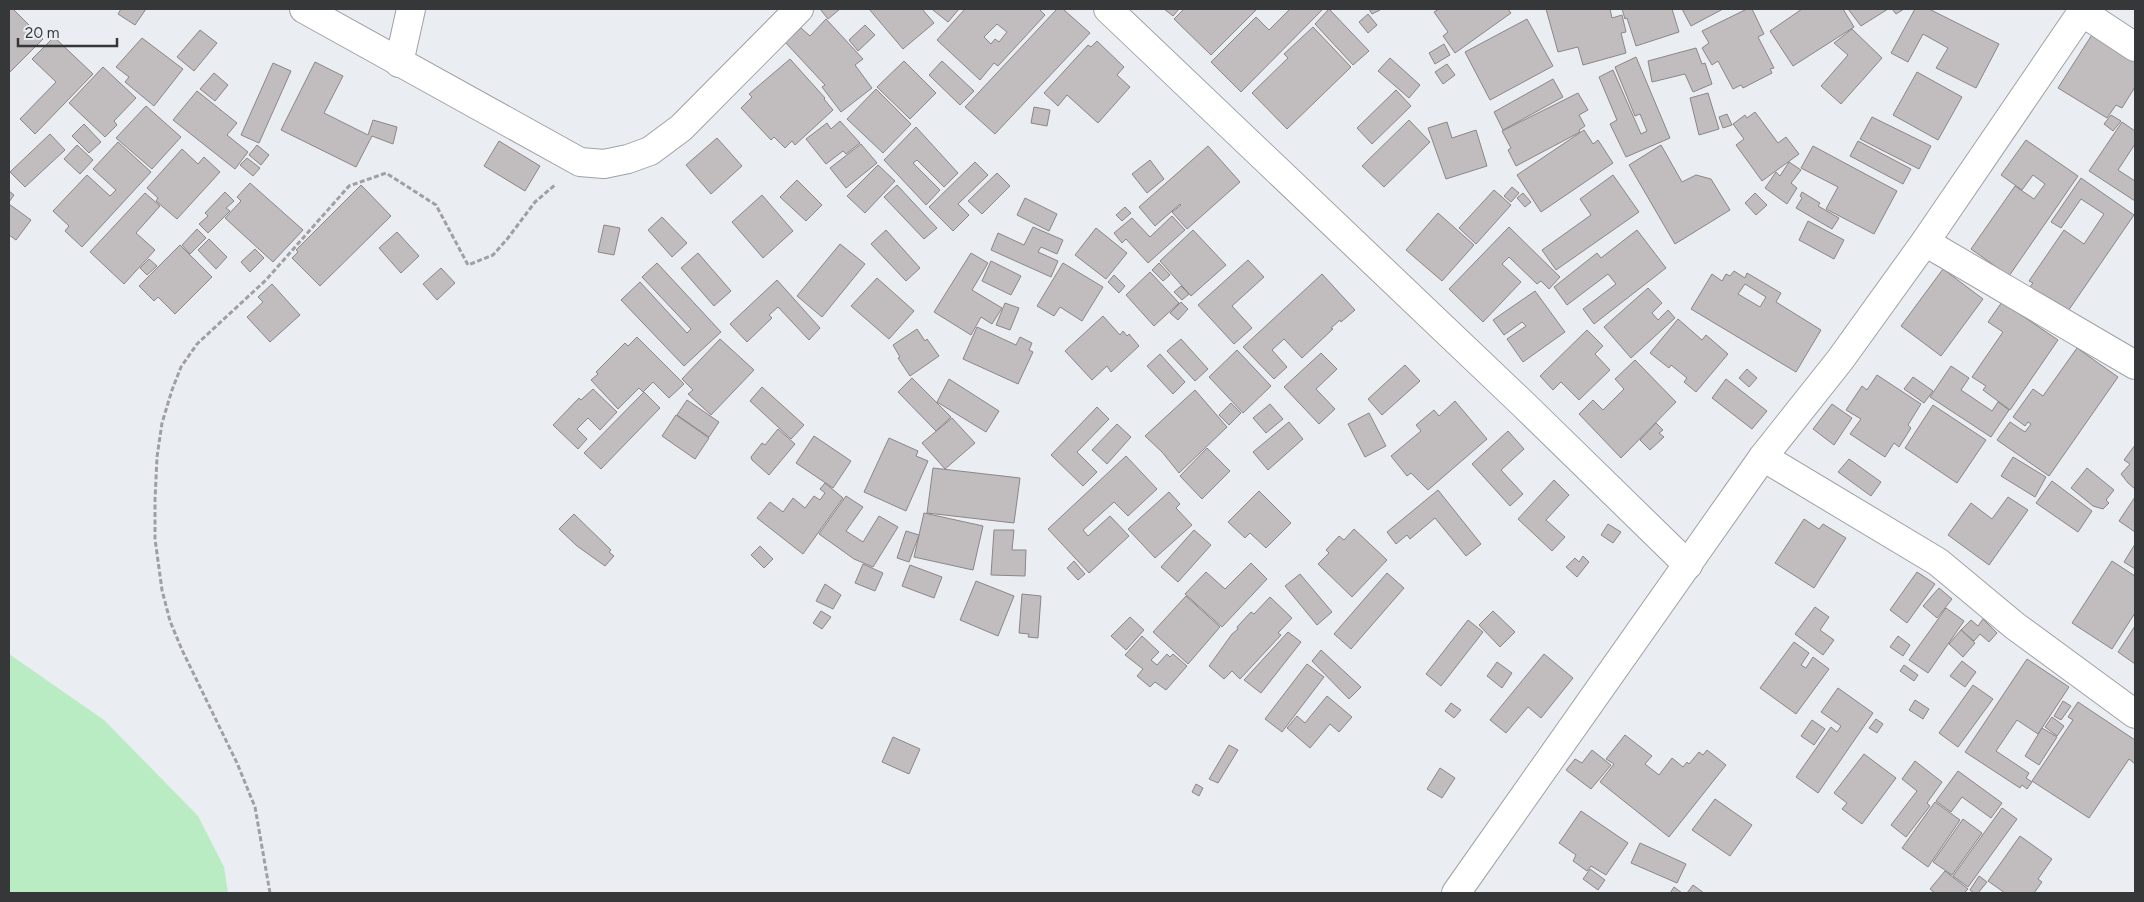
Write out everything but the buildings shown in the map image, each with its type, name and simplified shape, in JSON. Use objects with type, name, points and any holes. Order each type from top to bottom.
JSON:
[{"type":"street","points":[[304,9],[580,162],[604,164],[628,159],[650,151],[681,128],[799,9]]},
{"type":"street","points":[[399,63],[411,9]]},
{"type":"street","points":[[1108,9],[1508,390],[1688,565]]},
{"type":"street","points":[[1456,893],[1764,457],[1840,360],[1925,242],[2083,10],[2135,47]]},
{"type":"street","points":[[1925,242],[2135,365]]},
{"type":"street","points":[[1764,457],[1938,562],[2015,626],[2135,714]]},
{"type":"path","points":[[270,893],[255,807],[238,762],[182,650],[170,621],[162,590],[155,539],[157,457],[162,423],[181,367],[197,344],[266,280],[349,186],[386,173],[436,205],[468,265],[493,255],[535,202],[580,162]]},
{"type":"green space","points":[[9,654],[104,720],[198,816],[224,867],[228,893],[9,893]]}]
